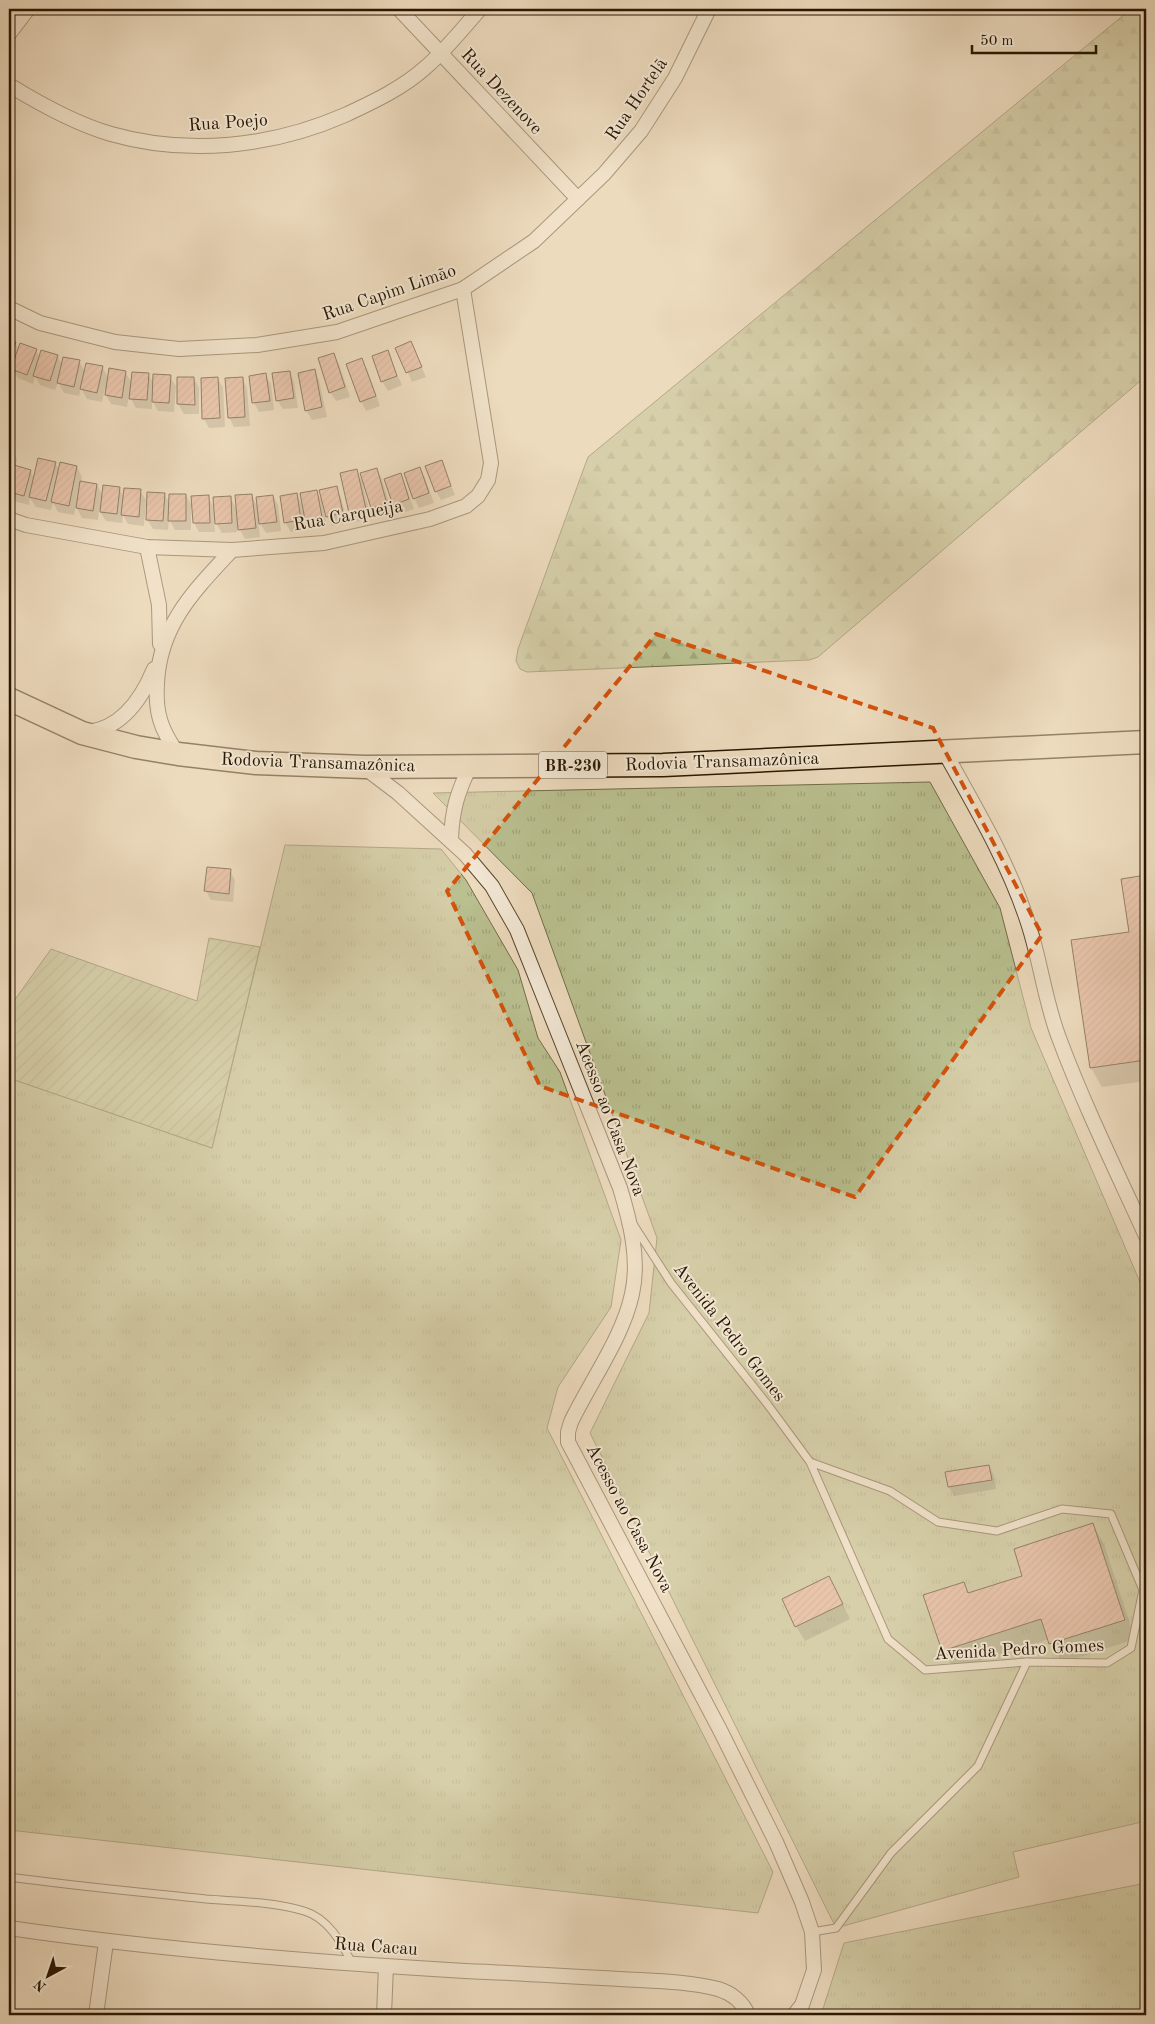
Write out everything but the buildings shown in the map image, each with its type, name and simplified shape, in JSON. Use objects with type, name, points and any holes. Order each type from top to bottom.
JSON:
[{"type":"highway","name":"Rodovia Transamazônica","points":[[9,699],[82,733],[136,747],[178,754],[256,762],[365,768],[663,765],[1146,742]]},
{"type":"street","points":[[9,34],[28,9]]},
{"type":"street","name":"Rua Dezenove","points":[[399,9],[578,199]]},
{"type":"street","name":"Rua Poejo","points":[[9,85],[45,107],[110,134],[157,143],[203,146],[242,144],[288,136],[325,123],[366,105],[400,87],[426,68],[480,9]]},
{"type":"street","name":"Rua Hortelã","points":[[578,199],[604,174],[641,131],[675,78],[709,9]]},
{"type":"street","name":"Rua Capim Limão","points":[[9,308],[40,323],[115,342],[189,348],[257,345],[337,332],[463,289],[534,240],[578,199]]},
{"type":"street","name":"Rua Carqueija","points":[[9,519],[26,525],[147,547],[232,550],[324,543],[452,512],[466,506],[478,496],[488,480],[490,463],[463,289]]},
{"type":"street","points":[[147,547],[159,605],[159,655],[156,702],[158,717],[165,736],[178,754]]},
{"type":"street","points":[[82,733],[103,728],[123,716],[140,697],[170,628],[186,603],[232,550]]},
{"type":"street","points":[[944,751],[998,847],[1012,878],[1027,919],[1058,1035],[1092,1120],[1146,1236]]},
{"type":"street","points":[[451,840],[452,814],[459,789],[470,766]]},
{"type":"street","name":"Acesso ao Casa Nova","points":[[365,768],[383,781],[451,840],[492,886],[517,930],[620,1188],[629,1217],[634,1264],[632,1293],[625,1316],[571,1422],[568,1442],[772,1833],[802,1902],[812,1932],[814,1970],[802,2005],[794,2015]]},
{"type":"street","name":"Rua Cacau","points":[[9,1928],[106,1942],[386,1966],[682,1984],[720,1989],[739,2001],[748,2015]]},
{"type":"street","points":[[96,2015],[106,1942]]},
{"type":"street","points":[[384,2015],[386,1966]]},
{"type":"lane","name":"Avenida Pedro Gomes","points":[[629,1217],[672,1283],[768,1405],[810,1462],[888,1639],[925,1670],[1028,1662],[1107,1663],[1130,1648],[1143,1590],[1111,1514],[1062,1509],[997,1531],[938,1522],[890,1490],[810,1462]]},
{"type":"lane","points":[[812,1932],[836,1928],[891,1853],[978,1766],[1028,1662]]},
{"type":"lane","points":[[9,1877],[270,1905],[305,1911],[324,1921],[340,1940],[352,1963]]},
{"type":"highlighted area","points":[[656,634],[933,728],[1042,935],[855,1197],[540,1086],[447,891]]},
{"type":"green space","points":[[1131,9],[1146,9],[1146,376],[818,657],[809,660],[527,672],[520,669],[516,661],[518,649],[588,457]]},
{"type":"green space","points":[[930,782],[1000,908],[1031,1028],[1146,1296],[1146,1821],[1013,1852],[1019,1877],[836,1928],[590,1433],[649,1313],[657,1238],[532,893],[433,793]]},
{"type":"green space","points":[[285,845],[441,849],[466,880],[518,970],[538,1038],[560,1072],[621,1240],[611,1307],[558,1387],[547,1428],[773,1872],[758,1913],[9,1830],[9,1078],[212,1148]]},
{"type":"green space","points":[[209,938],[260,947],[212,1148],[9,1078],[9,1008],[51,949],[197,1001]]},
{"type":"green space","points":[[1146,1883],[1146,2015],[821,2015],[844,1943]]}]
